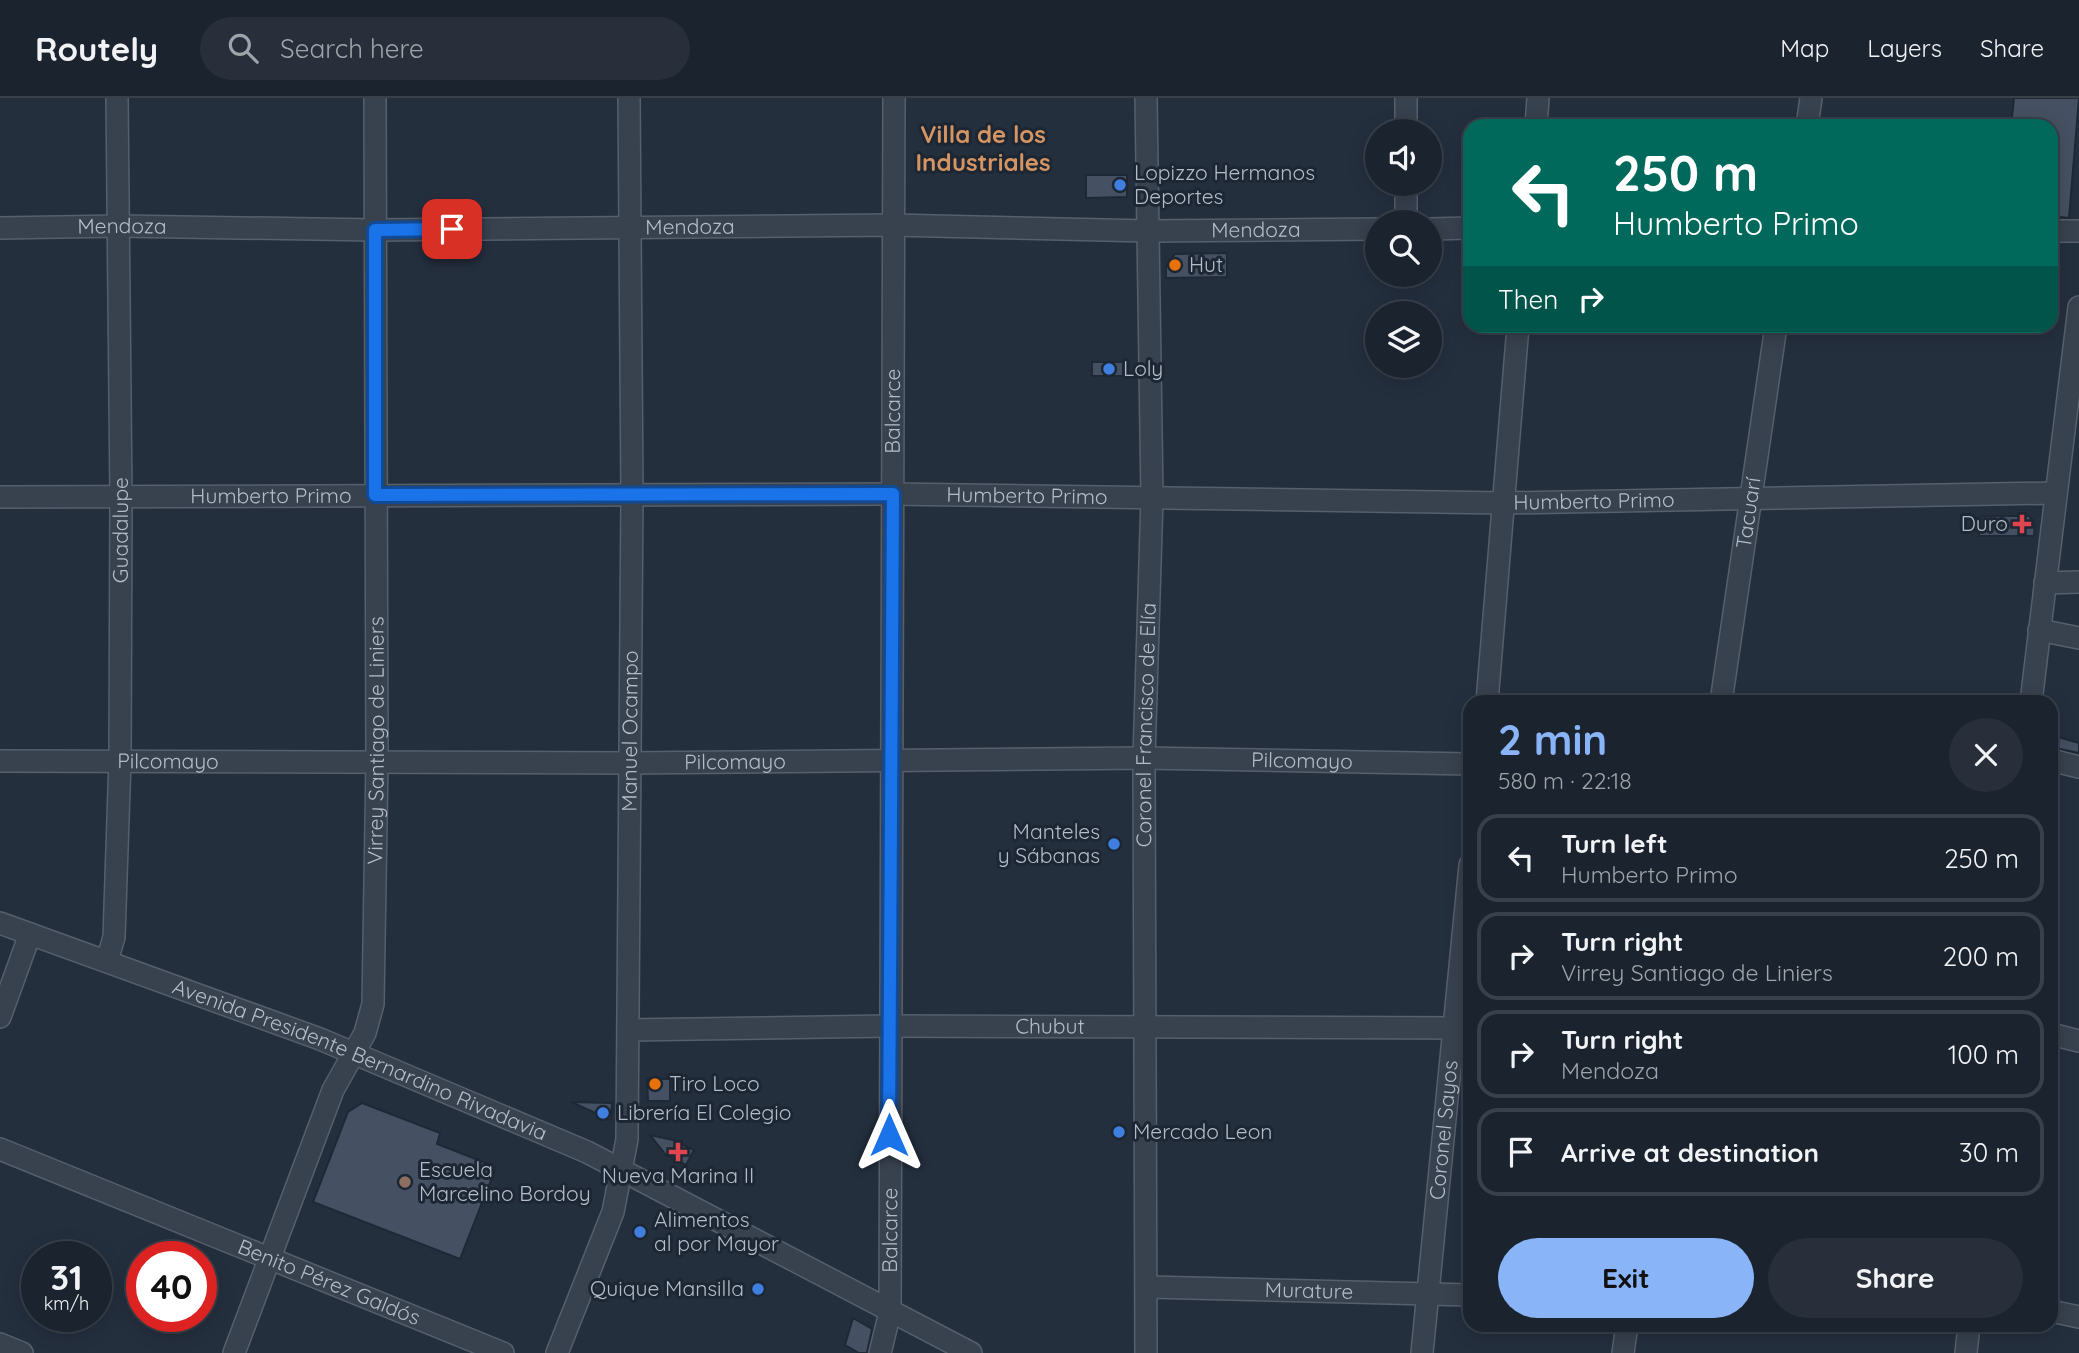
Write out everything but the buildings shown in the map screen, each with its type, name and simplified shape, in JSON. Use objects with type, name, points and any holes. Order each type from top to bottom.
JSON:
[{"type":"street","name":"Guadalupe","points":[[107,961],[114,937],[120,760],[120,226],[117,98]]},
{"type":"street","name":"Virrey Santiago de Liniers","points":[[234,1353],[334,1090],[371,1019],[373,1004],[377,761],[375,98]]},
{"type":"street","name":"Manuel Ocampo","points":[[557,1353],[613,1212],[624,1169],[627,1139],[632,494],[629,98]]},
{"type":"street","name":"Balcarce","points":[[880,1353],[890,1312],[888,1026],[892,760],[894,98]]},
{"type":"street","name":"Coronel Francisco de Elía","points":[[1146,98],[1152,498],[1144,758],[1148,1287],[1146,1353]]},
{"type":"street","points":[[1406,98],[1406,119]]},
{"type":"street","points":[[1536,119],[1538,98]]},
{"type":"street","points":[[1808,119],[1811,98]]},
{"type":"street","name":"Mendoza","points":[[0,228],[120,226],[375,230],[893,225],[1149,231],[1365,229]]},
{"type":"street","points":[[1442,229],[1463,229]]},
{"type":"street","points":[[2058,231],[2079,231]]},
{"type":"street","points":[[2032,695],[2054,493],[2078,315]]},
{"type":"street","points":[[1488,695],[1517,333]]},
{"type":"street","name":"Tacuarí","points":[[1722,695],[1775,333]]},
{"type":"street","name":"Humberto Primo","points":[[0,497],[893,494],[1504,503],[2054,493]]},
{"type":"street","points":[[2045,583],[2079,582]]},
{"type":"street","points":[[2039,630],[2079,638]]},
{"type":"street","name":"Pilcomayo","points":[[0,761],[628,763],[1144,758],[1463,764]]},
{"type":"street","points":[[2058,762],[2079,767]]},
{"type":"street","name":"Avenida Presidente Bernardino Rivadavia","points":[[0,923],[354,1052],[624,1169],[971,1353]]},
{"type":"street","points":[[0,1017],[30,934]]},
{"type":"street","name":"Coronel Sayos","points":[[1422,1353],[1463,992]]},
{"type":"street","name":"Chubut","points":[[628,1030],[888,1026],[1461,1028]]},
{"type":"street","points":[[2058,1036],[2079,1041]]},
{"type":"street","name":"Benito Pérez Galdós","points":[[0,1149],[503,1353]]},
{"type":"street","name":"Murature","points":[[1148,1287],[1463,1295]]},
{"type":"street","points":[[2058,1312],[2079,1317]]},
{"type":"street","points":[[1623,1353],[1626,1332]]},
{"type":"street","points":[[1966,1353],[1968,1332]]},
{"type":"street","points":[[0,1344],[22,1353]]},
{"type":"place","name":"Lopizzo Hermanos Deportes","points":[[1120,185]]},
{"type":"place","name":"Hut","points":[[1175,265]]},
{"type":"place","name":"Loly","points":[[1109,369]]},
{"type":"place","name":"Duro","points":[[2022,524]]},
{"type":"place","name":"Manteles y Sábanas","points":[[1114,844]]},
{"type":"place","name":"Tiro Loco","points":[[655,1084]]},
{"type":"place","name":"Librería El Colegio","points":[[603,1113]]},
{"type":"place","name":"Mercado Leon","points":[[1119,1132]]},
{"type":"place","name":"Nueva Marina II","points":[[678,1152]]},
{"type":"place","name":"Escuela Marcelino Bordoy","points":[[405,1182]]},
{"type":"place","name":"Alimentos al por Mayor","points":[[640,1232]]},
{"type":"place","name":"Quique Mansilla","points":[[758,1289]]},
{"type":"district","name":"Villa de los Industriales","points":[[983,149]]},
{"type":"route","points":[[452,229],[375,230],[375,495],[893,494],[889,1135]]}]
